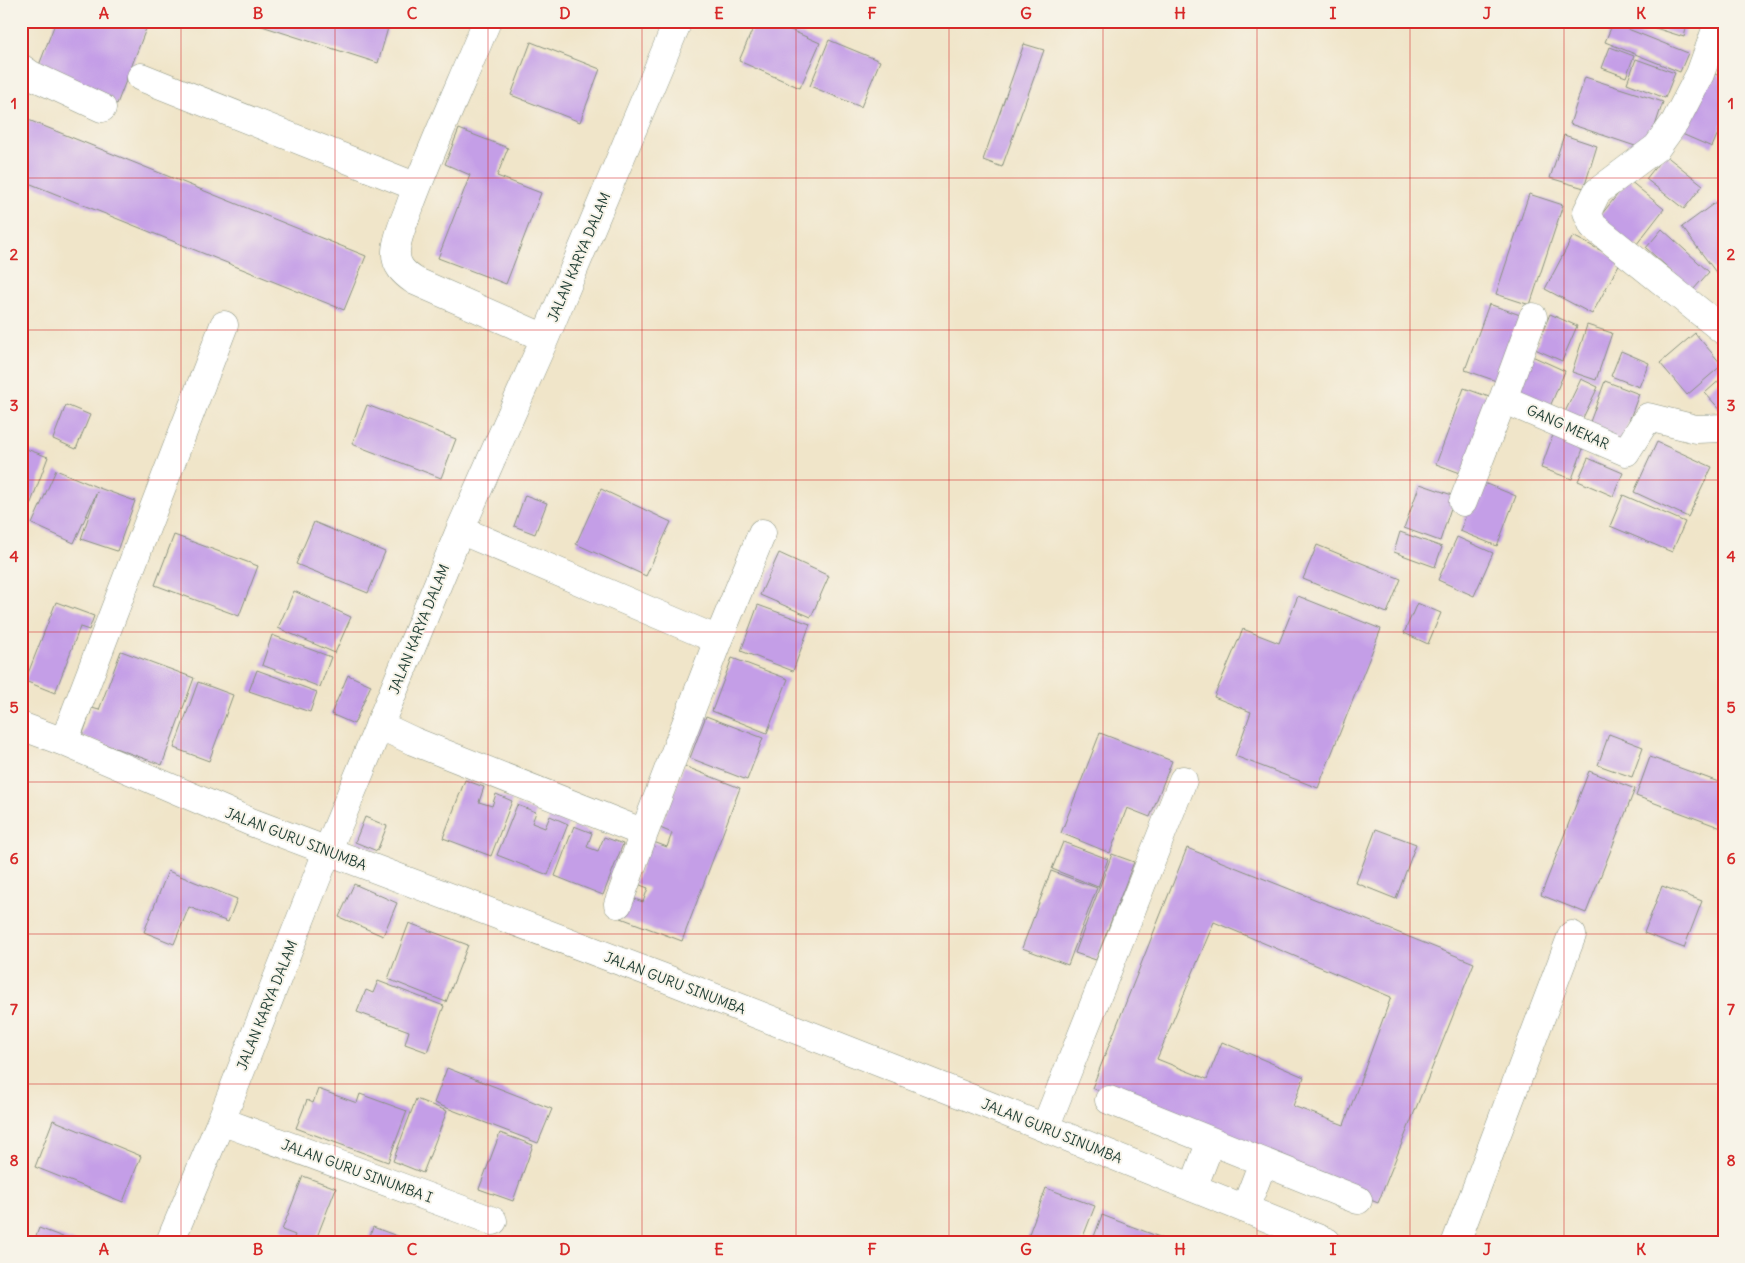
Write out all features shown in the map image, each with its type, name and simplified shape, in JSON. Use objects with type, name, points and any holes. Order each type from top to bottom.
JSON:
[{"type":"street","points":[[487,21],[417,187],[398,239],[397,261],[400,269],[415,281],[545,338]]},
{"type":"street","name":"JALAN KARYA DALAM","points":[[170,1242],[221,1121],[327,852],[460,530],[545,338],[678,21]]},
{"type":"street","points":[[1720,21],[1700,74],[1675,122],[1657,147],[1597,192],[1587,212],[1593,226],[1724,331]]},
{"type":"street","points":[[21,68],[31,75],[102,108]]},
{"type":"street","points":[[141,78],[417,187]]},
{"type":"street","points":[[1464,502],[1533,317]]},
{"type":"street","points":[[64,742],[224,325]]},
{"type":"street","name":"GANG MEKAR","points":[[1503,399],[1626,452],[1648,417],[1696,429],[1724,428]]},
{"type":"street","points":[[460,530],[718,640]]},
{"type":"street","points":[[618,904],[718,640],[762,533]]},
{"type":"street","points":[[380,725],[644,833]]},
{"type":"street","name":"JALAN GURU SINUMBA","points":[[21,726],[64,742],[251,822],[662,977],[1045,1128],[1327,1242]]},
{"type":"street","points":[[1045,1128],[1183,780]]},
{"type":"street","points":[[1456,1242],[1572,935]]},
{"type":"street","points":[[1110,1100],[1358,1200]]},
{"type":"street","name":"JALAN GURU SINUMBA I","points":[[221,1121],[493,1221]]},
{"type":"street","points":[[1193,1188],[1211,1141]]},
{"type":"street","points":[[1245,1209],[1263,1162]]},
{"type":"building","points":[[56,21],[149,21],[117,104],[36,73]]},
{"type":"building","points":[[246,21],[390,21],[378,63]]},
{"type":"building","points":[[756,21],[770,21],[820,43],[800,88],[739,61]]},
{"type":"building","points":[[1633,21],[1688,21],[1684,37]]},
{"type":"building","points":[[1613,23],[1688,53],[1680,72],[1605,42]]},
{"type":"building","points":[[829,40],[880,61],[861,107],[810,86]]},
{"type":"building","points":[[531,42],[600,69],[580,122],[511,95]]},
{"type":"building","points":[[1024,44],[1044,50],[1002,167],[983,160]]},
{"type":"building","points":[[1610,47],[1634,56],[1626,77],[1602,68]]},
{"type":"building","points":[[1636,59],[1675,73],[1665,98],[1627,83]]},
{"type":"building","points":[[1708,71],[1724,78],[1724,119],[1712,147],[1682,134]]},
{"type":"building","points":[[1585,77],[1663,102],[1647,150],[1570,124]]},
{"type":"building","points":[[21,117],[366,256],[344,310],[21,180]]},
{"type":"building","points":[[459,129],[508,148],[497,176],[541,193],[506,284],[438,258],[470,175],[445,164]]},
{"type":"building","points":[[1564,135],[1597,146],[1584,188],[1550,178]]},
{"type":"building","points":[[1665,155],[1703,185],[1684,209],[1646,179]]},
{"type":"building","points":[[1629,180],[1664,209],[1633,249],[1597,220]]},
{"type":"building","points":[[1529,194],[1563,205],[1530,305],[1496,294]]},
{"type":"building","points":[[1716,202],[1724,213],[1724,283],[1682,227]]},
{"type":"building","points":[[1662,229],[1709,272],[1693,290],[1646,248]]},
{"type":"building","points":[[1573,236],[1621,261],[1592,314],[1545,289]]},
{"type":"building","points":[[1489,304],[1523,316],[1499,382],[1465,370]]},
{"type":"building","points":[[1550,314],[1577,326],[1562,361],[1535,349]]},
{"type":"building","points":[[1587,325],[1612,333],[1596,380],[1572,372]]},
{"type":"building","points":[[1695,333],[1722,365],[1687,395],[1660,363]]},
{"type":"building","points":[[1621,351],[1649,363],[1639,387],[1611,376]]},
{"type":"building","points":[[1532,356],[1565,371],[1549,409],[1516,394]]},
{"type":"building","points":[[1724,376],[1724,414],[1705,393]]},
{"type":"building","points":[[1581,379],[1598,387],[1579,426],[1562,418]]},
{"type":"building","points":[[1605,381],[1639,394],[1621,443],[1587,430]]},
{"type":"building","points":[[1464,388],[1492,398],[1463,474],[1436,464]]},
{"type":"building","points":[[66,405],[90,415],[76,449],[53,439]]},
{"type":"building","points":[[367,405],[456,439],[441,478],[352,444]]},
{"type":"building","points":[[1553,435],[1584,446],[1572,479],[1541,468]]},
{"type":"building","points":[[1657,442],[1712,467],[1688,517],[1634,492]]},
{"type":"building","points":[[21,447],[48,457],[29,508],[21,505]]},
{"type":"building","points":[[1588,458],[1623,473],[1613,496],[1578,481]]},
{"type":"building","points":[[56,470],[135,501],[117,551],[81,539],[97,492],[74,543],[32,524]]},
{"type":"building","points":[[1479,481],[1516,496],[1497,546],[1460,531]]},
{"type":"building","points":[[1420,484],[1455,496],[1440,541],[1404,528]]},
{"type":"building","points":[[601,489],[671,522],[646,576],[576,544]]},
{"type":"building","points":[[525,495],[547,503],[535,534],[514,526]]},
{"type":"building","points":[[1623,495],[1685,522],[1672,552],[1610,526]]},
{"type":"building","points":[[314,522],[385,552],[368,593],[296,564]]},
{"type":"building","points":[[1400,532],[1442,547],[1435,567],[1394,552]]},
{"type":"building","points":[[174,535],[258,566],[239,616],[155,585]]},
{"type":"building","points":[[1457,537],[1493,553],[1474,596],[1438,580]]},
{"type":"building","points":[[1317,545],[1401,579],[1387,613],[1303,579]]},
{"type":"building","points":[[779,553],[829,576],[811,617],[760,595]]},
{"type":"building","points":[[294,591],[351,617],[335,653],[278,628]]},
{"type":"building","points":[[1298,596],[1381,629],[1318,788],[1235,756],[1251,712],[1214,697],[1243,629],[1279,643]]},
{"type":"building","points":[[56,602],[94,616],[89,630],[80,627],[55,693],[25,681]]},
{"type":"building","points":[[1417,603],[1441,613],[1428,644],[1404,633]]},
{"type":"building","points":[[758,605],[810,624],[793,671],[741,651]]},
{"type":"building","points":[[272,635],[331,657],[320,687],[262,665]]},
{"type":"building","points":[[121,651],[194,678],[162,765],[82,736],[92,708],[99,710]]},
{"type":"building","points":[[732,658],[788,679],[767,733],[712,711]]},
{"type":"building","points":[[257,670],[317,692],[310,712],[249,691]]},
{"type":"building","points":[[348,675],[371,685],[354,724],[331,714]]},
{"type":"building","points":[[198,682],[233,695],[209,761],[174,748]]},
{"type":"building","points":[[706,716],[763,738],[747,780],[690,758]]},
{"type":"building","points":[[1100,733],[1172,761],[1150,817],[1127,808],[1110,853],[1061,833]]},
{"type":"building","points":[[1609,734],[1643,747],[1632,777],[1598,765]]},
{"type":"building","points":[[1650,757],[1724,784],[1724,829],[1636,796]]},
{"type":"building","points":[[684,766],[740,788],[682,941],[621,918],[629,897],[643,902],[648,888],[635,883],[651,841],[667,847],[672,833],[660,828]]},
{"type":"building","points":[[1589,771],[1635,789],[1586,913],[1541,895]]},
{"type":"building","points":[[465,780],[484,787],[479,802],[492,806],[496,794],[512,801],[491,856],[443,838]]},
{"type":"building","points":[[517,805],[536,812],[532,823],[545,828],[550,816],[568,824],[548,875],[497,855]]},
{"type":"building","points":[[365,817],[387,826],[377,851],[355,842]]},
{"type":"building","points":[[574,826],[592,833],[587,847],[598,851],[604,837],[623,844],[603,895],[555,876]]},
{"type":"building","points":[[1376,829],[1416,844],[1396,899],[1356,883]]},
{"type":"building","points":[[1063,842],[1108,859],[1098,887],[1052,869]]},
{"type":"building","points":[[1187,848],[1474,963],[1378,1203],[1092,1088]],"holes":[[[1214,922],[1391,997],[1344,1125],[1293,1106],[1304,1077],[1222,1042],[1207,1079],[1157,1059]]]},
{"type":"building","points":[[1112,854],[1134,862],[1096,960],[1075,953]]},
{"type":"building","points":[[168,871],[237,899],[228,922],[189,907],[174,944],[144,932]]},
{"type":"building","points":[[1051,871],[1097,888],[1068,965],[1022,948]]},
{"type":"building","points":[[354,884],[397,903],[383,936],[339,917]]},
{"type":"building","points":[[1662,886],[1702,901],[1684,948],[1644,933]]},
{"type":"building","points":[[409,923],[468,945],[446,1002],[388,979]]},
{"type":"building","points":[[378,981],[444,1006],[427,1052],[405,1044],[409,1031],[357,1012],[366,990],[373,993]]},
{"type":"building","points":[[447,1068],[552,1109],[538,1143],[434,1103]]},
{"type":"building","points":[[318,1089],[357,1103],[360,1094],[407,1111],[388,1162],[296,1128],[307,1100],[313,1103]]},
{"type":"building","points":[[416,1099],[447,1111],[423,1173],[393,1161]]},
{"type":"building","points":[[53,1120],[141,1156],[123,1202],[35,1167]]},
{"type":"building","points":[[500,1133],[533,1145],[513,1201],[479,1189]]},
{"type":"building","points":[[303,1176],[336,1188],[315,1242],[292,1242],[295,1235],[282,1230]]},
{"type":"building","points":[[1046,1188],[1095,1206],[1081,1242],[1026,1242]]},
{"type":"building","points":[[1102,1215],[1162,1238],[1161,1242],[1092,1242]]},
{"type":"building","points":[[373,1227],[413,1242],[368,1242]]},
{"type":"building","points":[[39,1228],[76,1242],[34,1242]]}]
